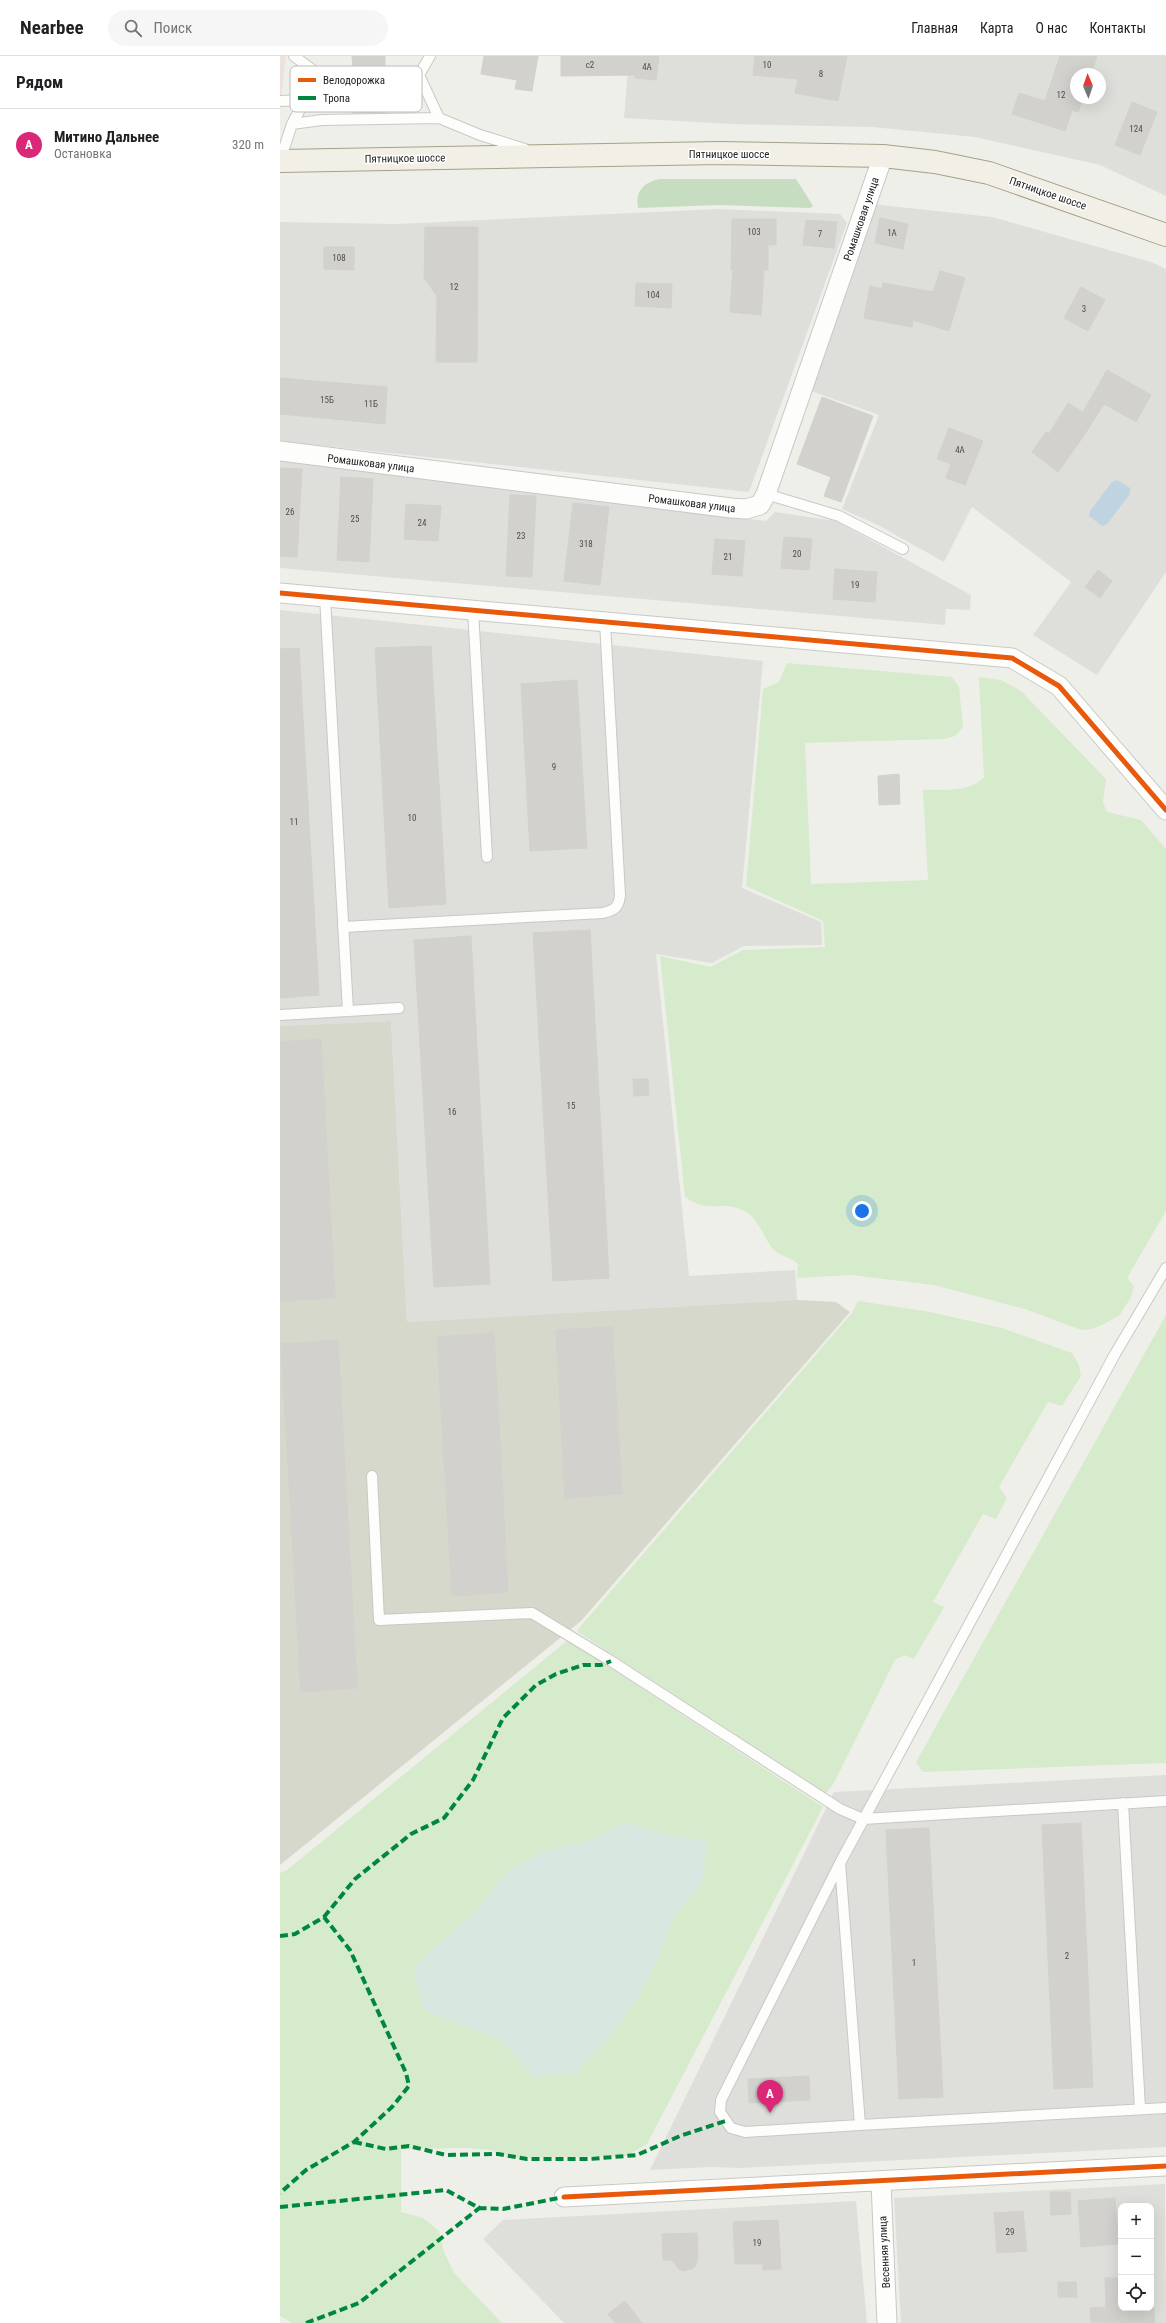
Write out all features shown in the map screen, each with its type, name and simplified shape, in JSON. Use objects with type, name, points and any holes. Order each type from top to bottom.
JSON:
[{"type":"main road","name":"Пятницкое шоссе","points":[[280,161],[718,153],[883,156],[935,162],[989,173],[1166,235]]},
{"type":"street","name":"Ромашковая улица","points":[[280,451],[731,508],[746,509],[760,505],[766,494],[883,156]]},
{"type":"street","points":[[280,592],[1012,658],[1059,686],[1166,810]]},
{"type":"street","points":[[564,2197],[881,2182],[1166,2166]]},
{"type":"street","name":"Весенняя улица","points":[[881,2182],[888,2323]]},
{"type":"lane","points":[[294,56],[307,66]]},
{"type":"lane","points":[[422,70],[430,56]]},
{"type":"lane","points":[[422,81],[439,118]]},
{"type":"lane","points":[[280,101],[290,101]]},
{"type":"lane","points":[[280,161],[292,124],[298,112]]},
{"type":"lane","points":[[292,124],[322,120],[439,118],[480,136],[546,156]]},
{"type":"lane","points":[[766,494],[839,516],[903,549]]},
{"type":"lane","points":[[325,597],[348,1011]]},
{"type":"lane","points":[[473,610],[487,857]]},
{"type":"lane","points":[[343,928],[603,913],[612,911],[619,904],[620,895],[605,622]]},
{"type":"lane","points":[[280,1015],[399,1008]]},
{"type":"lane","points":[[1166,1268],[1115,1354],[863,1819],[721,2100],[720,2112],[731,2128],[745,2132],[1166,2108]]},
{"type":"lane","points":[[372,1476],[379,1620],[532,1613],[611,1661],[840,1809],[863,1819],[1166,1801]]},
{"type":"lane","points":[[1123,1803],[1140,2110]]},
{"type":"lane","points":[[840,1863],[860,2125]]},
{"type":"shaded area","points":[[280,56],[286,56],[281,100],[280,100]]},
{"type":"shaded area","points":[[629,56],[1166,56],[1166,196],[1100,165],[975,137],[872,127],[731,124],[624,118]]},
{"type":"shaded area","points":[[872,204],[992,217],[1151,262],[1166,269],[1166,572],[1097,675],[1033,635],[1071,582],[972,507],[944,562],[878,525],[842,509],[879,415],[811,391]]},
{"type":"shaded area","points":[[718,209],[840,214],[847,223],[749,492],[280,441],[280,222],[396,224]]},
{"type":"shaded area","points":[[280,460],[766,521],[775,512],[836,521],[971,595],[970,610],[946,609],[945,625],[280,568]]},
{"type":"shaded area","points":[[280,610],[763,661],[742,888],[821,922],[822,945],[744,946],[712,963],[656,954],[689,1276],[795,1270],[797,1300],[407,1322],[391,1021],[280,1026]]},
{"type":"shaded area","points":[[391,1021],[407,1322],[797,1300],[836,1302],[850,1312],[581,1621],[280,1865],[280,1026]]},
{"type":"shaded area","points":[[1166,1775],[1166,2147],[741,2168],[710,2167],[650,2170],[834,1792]]},
{"type":"shaded area","points":[[626,1823],[666,1834],[707,1841],[702,1883],[673,1918],[659,1956],[638,1997],[607,2040],[576,2073],[534,2077],[504,2042],[423,2009],[414,1967],[476,1911],[509,1870],[547,1850],[588,1841]]},
{"type":"shaded area","points":[[1165,2184],[1166,2323],[901,2323],[894,2198]]},
{"type":"shaded area","points":[[856,2201],[867,2323],[564,2323],[483,2239],[503,2220]]},
{"type":"green space","points":[[796,179],[813,206],[810,208],[719,205],[638,208],[637,202],[639,193],[645,185],[654,180]]},
{"type":"green space","points":[[787,663],[952,677],[959,687],[963,727],[955,736],[944,739],[805,743],[811,884],[928,880],[923,790],[948,790],[964,788],[971,786],[984,777],[979,677],[1001,680],[1021,691],[1106,779],[1103,802],[1107,812],[1141,820],[1166,849],[1166,1211],[1127,1278],[1134,1286],[1131,1297],[1120,1315],[1102,1325],[1092,1329],[1081,1330],[1025,1309],[934,1285],[850,1275],[797,1278],[798,1264],[772,1248],[751,1215],[740,1209],[732,1207],[701,1205],[685,1197],[660,956],[710,967],[743,950],[825,947],[823,921],[746,886],[763,689],[779,682]]},
{"type":"green space","points":[[858,1301],[925,1311],[1002,1328],[1072,1353],[1079,1365],[1081,1376],[1062,1406],[1048,1402],[999,1487],[1007,1498],[996,1519],[983,1514],[933,1602],[944,1607],[914,1659],[904,1655],[895,1660],[834,1783],[826,1793],[578,1632],[579,1628],[852,1313]]},
{"type":"green space","points":[[1166,1315],[1166,1763],[922,1772],[916,1762]]},
{"type":"green space","points":[[568,1640],[823,1807],[647,2144],[626,2156],[516,2158],[490,2150],[468,2148],[401,2149],[401,2212],[423,2218],[439,2231],[444,2252],[454,2273],[502,2323],[292,2323],[280,2316],[280,1873],[287,1870]],"holes":[[[626,1823],[666,1834],[706,1841],[702,1883],[673,1918],[659,1956],[638,1997],[607,2040],[576,2073],[534,2077],[504,2042],[414,1967],[476,1911],[509,1870],[547,1850],[588,1841]]]},
{"type":"water","points":[[1117,480],[1130,488],[1130,494],[1107,524],[1102,526],[1089,516],[1090,511],[1112,482]]},
{"type":"building","points":[[352,56],[385,56],[385,66],[353,66]]},
{"type":"building","points":[[484,56],[538,56],[532,91],[515,89],[517,80],[481,74]]},
{"type":"building","points":[[561,56],[659,56],[656,80],[635,78],[635,75],[561,76]]},
{"type":"building","points":[[755,56],[847,56],[838,101],[795,93],[798,79],[753,75]]},
{"type":"building","points":[[1060,56],[1097,56],[1093,68],[1070,68],[1070,104],[1081,104],[1078,112],[1072,110],[1065,131],[1012,114],[1019,93],[1045,101]]},
{"type":"building","points":[[1132,102],[1157,112],[1140,155],[1115,145]]},
{"type":"building","points":[[353,112],[386,112],[353,113]]},
{"type":"building","points":[[880,218],[908,224],[903,249],[875,243]]},
{"type":"building","points":[[732,219],[776,219],[776,245],[768,245],[768,270],[764,270],[761,315],[730,312],[733,270],[731,270]]},
{"type":"building","points":[[806,220],[837,222],[834,248],[803,245]]},
{"type":"building","points":[[425,227],[478,227],[477,362],[436,362],[437,296],[424,278]]},
{"type":"building","points":[[324,247],[354,247],[354,270],[324,269]]},
{"type":"building","points":[[940,271],[965,278],[949,331],[913,320],[912,327],[864,318],[870,286],[882,289],[883,283],[933,292]]},
{"type":"building","points":[[636,283],[672,284],[671,308],[635,306]]},
{"type":"building","points":[[1081,287],[1105,300],[1088,331],[1064,318]]},
{"type":"building","points":[[1107,370],[1151,395],[1136,422],[1104,404],[1058,472],[1032,452],[1046,432],[1049,434],[1068,403],[1083,412]]},
{"type":"building","points":[[280,378],[387,387],[385,424],[280,414]]},
{"type":"building","points":[[822,397],[873,416],[841,502],[824,496],[831,477],[797,464]]},
{"type":"building","points":[[949,428],[983,441],[965,485],[946,478],[951,464],[937,459]]},
{"type":"building","points":[[280,468],[302,469],[297,557],[280,556]]},
{"type":"building","points":[[341,477],[373,479],[369,562],[337,560]]},
{"type":"building","points":[[510,495],[536,496],[532,577],[506,576]]},
{"type":"building","points":[[573,503],[609,507],[600,585],[564,581]]},
{"type":"building","points":[[406,504],[441,506],[438,541],[404,539]]},
{"type":"building","points":[[784,537],[812,539],[809,570],[781,568]]},
{"type":"building","points":[[715,539],[745,541],[742,576],[712,574]]},
{"type":"building","points":[[835,569],[877,572],[875,602],[833,599]]},
{"type":"building","points":[[1098,570],[1112,581],[1100,598],[1085,587]]},
{"type":"building","points":[[431,646],[446,904],[389,908],[375,648]]},
{"type":"building","points":[[299,648],[319,995],[280,998],[280,649]]},
{"type":"building","points":[[577,680],[587,848],[530,851],[521,684]]},
{"type":"building","points":[[899,774],[900,804],[879,805],[878,776]]},
{"type":"building","points":[[590,930],[609,1278],[553,1281],[533,933]]},
{"type":"building","points":[[471,936],[490,1284],[434,1287],[414,940]]},
{"type":"building","points":[[321,1039],[335,1298],[280,1301],[280,1042]]},
{"type":"building","points":[[633,1079],[648,1079],[649,1095],[634,1096]]},
{"type":"building","points":[[612,1327],[622,1494],[565,1498],[556,1330]]},
{"type":"building","points":[[494,1333],[508,1592],[452,1596],[437,1337]]},
{"type":"building","points":[[338,1340],[357,1688],[301,1692],[281,1344]]},
{"type":"building","points":[[1081,1823],[1093,2087],[1054,2089],[1042,1825]]},
{"type":"building","points":[[929,1828],[943,2097],[899,2099],[886,1830]]},
{"type":"building","points":[[809,2076],[810,2100],[749,2103],[748,2079]]},
{"type":"building","points":[[1050,2192],[1070,2192],[1071,2214],[1051,2215]]},
{"type":"building","points":[[1115,2198],[1118,2244],[1081,2247],[1078,2201]]},
{"type":"building","points":[[1023,2211],[1027,2251],[997,2253],[994,2213]]},
{"type":"building","points":[[778,2220],[781,2269],[763,2270],[763,2264],[735,2264],[733,2222]]},
{"type":"building","points":[[697,2233],[698,2259],[694,2268],[684,2271],[679,2269],[672,2260],[663,2260],[662,2234]]},
{"type":"building","points":[[1105,2278],[1118,2278],[1118,2311],[1154,2311],[1154,2308],[1155,2323],[1091,2322],[1090,2308],[1106,2307]]},
{"type":"building","points":[[1058,2282],[1076,2282],[1077,2297],[1058,2297]]},
{"type":"building","points":[[625,2301],[642,2323],[615,2323],[608,2314]]},
{"type":"marked path","points":[[324,1917],[355,1879],[411,1834],[444,1818],[473,1780],[503,1718],[536,1685],[556,1674],[583,1665],[601,1665],[611,1661]]},
{"type":"marked path","points":[[280,1936],[295,1934],[324,1917],[350,1950],[406,2073],[409,2086],[392,2107],[354,2142],[306,2170],[280,2193]]},
{"type":"marked path","points":[[354,2142],[386,2149],[409,2146],[446,2155],[498,2154],[527,2159],[590,2159],[637,2155],[680,2136],[725,2121]]},
{"type":"marked path","points":[[280,2207],[446,2190],[479,2208],[503,2209],[564,2197]]},
{"type":"marked path","points":[[306,2323],[359,2303],[482,2206]]},
{"type":"cycle path","points":[[280,593],[1012,658],[1059,686],[1166,810]]},
{"type":"cycle path","points":[[564,2197],[1166,2166]]},
{"type":"place","name":"Митино Дальнее","points":[[770,2113]]}]
